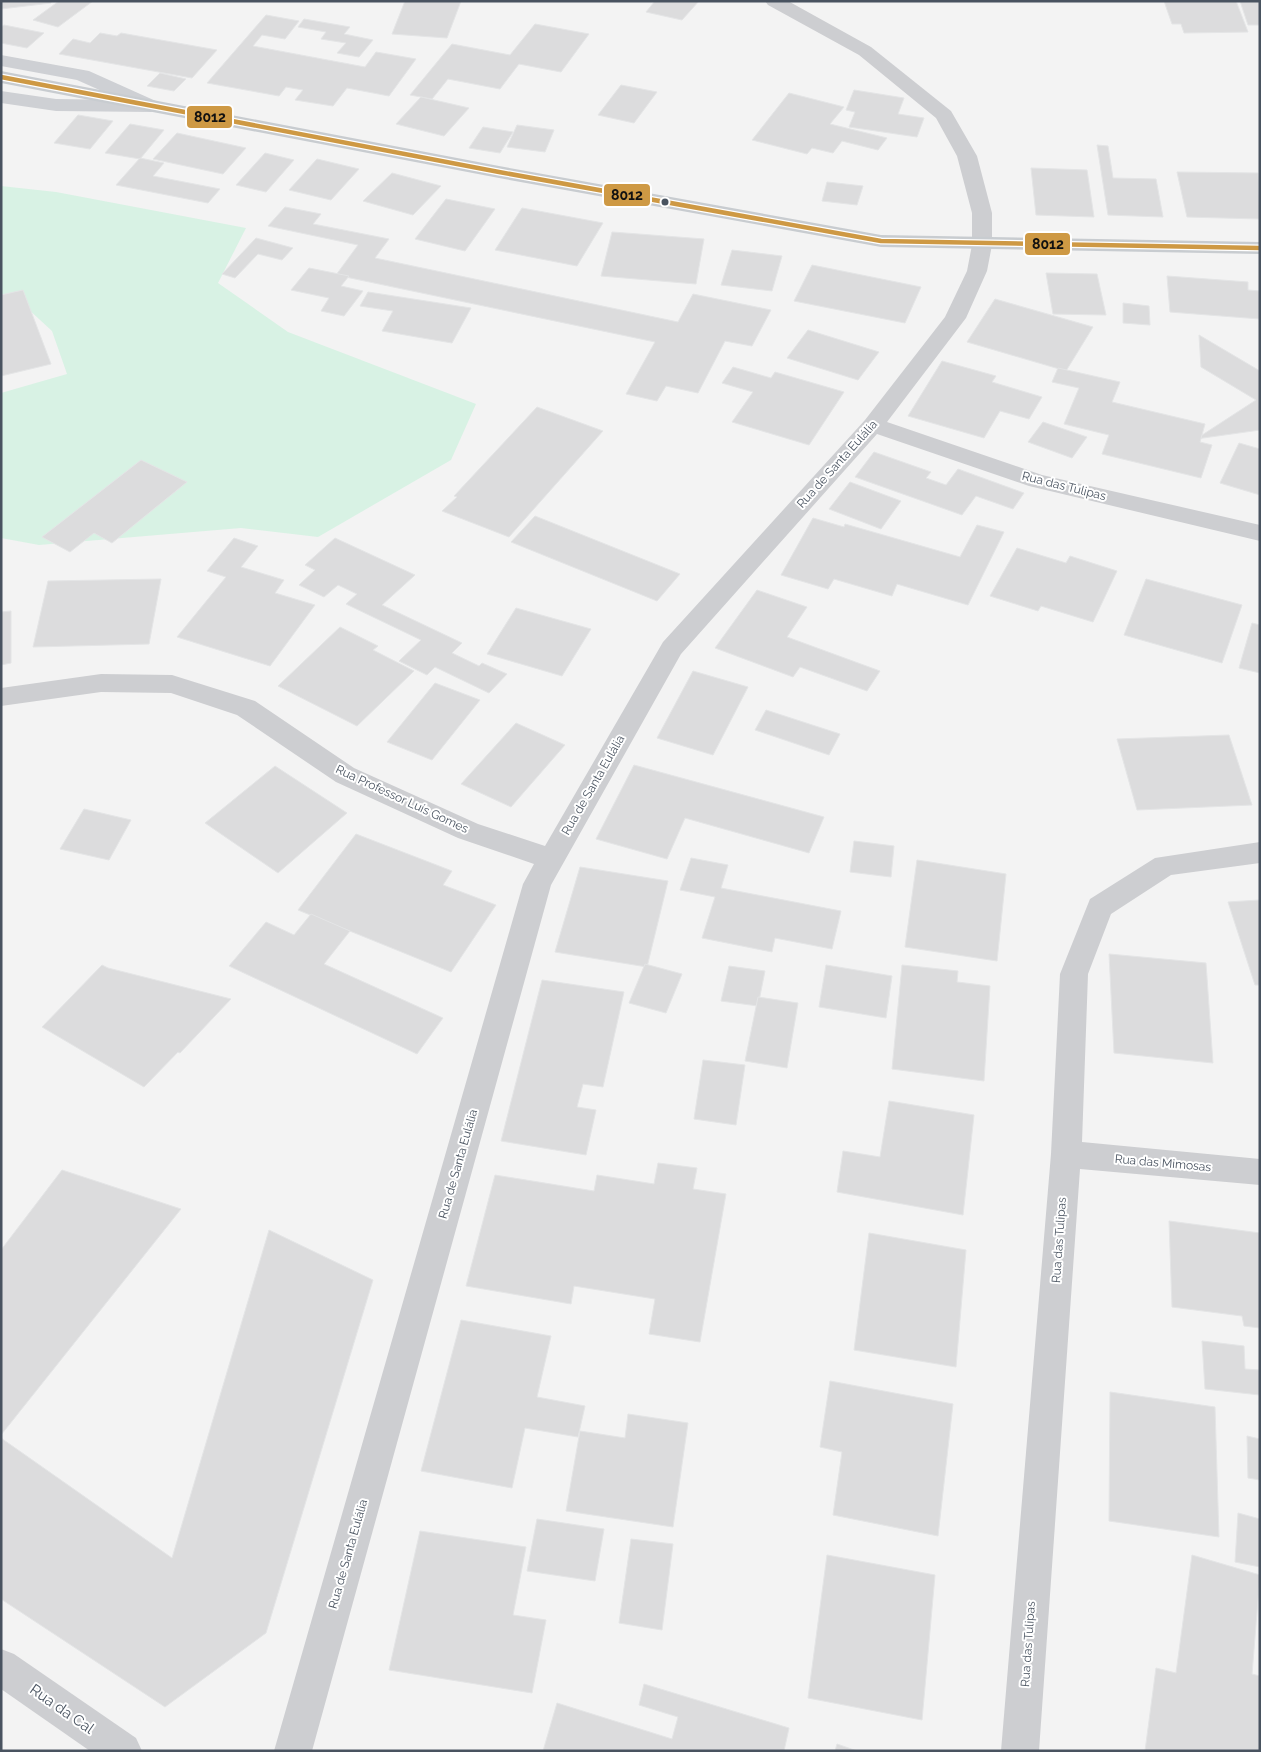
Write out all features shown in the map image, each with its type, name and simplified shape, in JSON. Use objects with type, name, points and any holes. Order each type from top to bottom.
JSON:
[{"type":"main road","points":[[1,77],[850,237],[881,241],[982,245],[1260,248]]},
{"type":"street","name":"Rua de Santa Eulália","points":[[293,1751],[537,884],[672,648],[874,425],[955,318],[977,271],[982,245],[982,213],[967,156],[944,115],[865,52],[774,1]]},
{"type":"street","points":[[1,60],[82,75],[151,106]]},
{"type":"street","points":[[1,97],[56,105],[151,106]]},
{"type":"street","name":"Rua das Tulipas","points":[[874,425],[1037,481],[1260,533]]},
{"type":"street","name":"Rua Professor Luís Gomes","points":[[1,698],[101,682],[172,684],[246,708],[345,775],[468,830],[551,859]]},
{"type":"street","name":"Rua das Tulipas","points":[[1020,1751],[1066,1154],[1074,974],[1100,907],[1165,865],[1260,852]]},
{"type":"street","name":"Rua das Mimosas","points":[[1066,1154],[1260,1172]]},
{"type":"street","name":"Rua da Cal","points":[[1,1667],[123,1751]]},
{"type":"green space","points":[[1,186],[56,192],[246,228],[218,283],[288,332],[476,404],[451,460],[318,537],[241,528],[39,545],[1,538],[1,393],[67,374],[52,331],[13,295],[1,295]]},
{"type":"building","points":[[1,1],[51,1],[51,3],[1,9]]},
{"type":"building","points":[[59,1],[93,1],[58,27],[33,20]]},
{"type":"building","points":[[405,1],[461,1],[447,38],[392,34]]},
{"type":"building","points":[[655,1],[699,1],[682,20],[646,12]]},
{"type":"building","points":[[1164,1],[1236,1],[1248,32],[1184,33],[1181,24],[1172,24]]},
{"type":"building","points":[[1240,1],[1260,1],[1260,25],[1248,25]]},
{"type":"building","points":[[266,15],[299,21],[285,39],[262,35],[253,46],[365,67],[376,52],[416,59],[389,96],[347,88],[333,106],[295,100],[303,90],[286,87],[279,96],[207,83]]},
{"type":"building","points":[[304,19],[350,27],[344,34],[373,40],[359,57],[337,53],[346,43],[321,39],[326,32],[298,27]]},
{"type":"building","points":[[535,24],[589,34],[561,72],[519,64],[500,89],[448,79],[432,99],[410,95],[452,44],[510,55]]},
{"type":"building","points":[[4,25],[44,33],[27,48],[1,43],[1,27]]},
{"type":"building","points":[[100,33],[117,36],[121,33],[217,50],[192,78],[59,54],[73,39],[90,43]]},
{"type":"building","points":[[160,73],[186,79],[174,91],[147,86]]},
{"type":"building","points":[[621,85],[657,92],[634,123],[598,115]]},
{"type":"building","points":[[854,90],[904,98],[898,114],[924,118],[917,137],[849,127],[855,112],[846,110]]},
{"type":"building","points":[[789,93],[844,107],[830,124],[887,138],[878,150],[842,141],[833,153],[812,148],[807,154],[752,140]]},
{"type":"building","points":[[421,97],[469,108],[444,136],[396,124]]},
{"type":"building","points":[[78,115],[113,121],[90,149],[54,143]]},
{"type":"building","points":[[130,124],[164,130],[140,159],[105,153]]},
{"type":"building","points":[[517,125],[554,130],[545,152],[507,147]]},
{"type":"building","points":[[483,127],[513,132],[500,153],[469,148]]},
{"type":"building","points":[[177,133],[246,148],[223,174],[153,159]]},
{"type":"building","points":[[1097,145],[1108,146],[1113,178],[1156,179],[1163,217],[1108,215]]},
{"type":"building","points":[[265,153],[294,160],[266,192],[236,185]]},
{"type":"building","points":[[140,158],[164,163],[153,176],[220,189],[208,203],[116,185]]},
{"type":"building","points":[[317,159],[359,169],[331,200],[289,190]]},
{"type":"building","points":[[1031,168],[1087,170],[1094,217],[1036,215]]},
{"type":"building","points":[[1177,172],[1258,173],[1260,219],[1187,217]]},
{"type":"building","points":[[392,173],[441,186],[413,215],[363,201]]},
{"type":"building","points":[[827,182],[863,186],[857,205],[822,201]]},
{"type":"building","points":[[446,199],[495,209],[465,251],[415,239]]},
{"type":"building","points":[[285,207],[321,214],[313,224],[389,239],[375,258],[678,322],[693,294],[771,310],[752,346],[725,341],[698,393],[666,386],[657,401],[626,394],[655,342],[336,275],[358,245],[268,226]]},
{"type":"building","points":[[522,208],[603,223],[577,266],[495,250]]},
{"type":"building","points":[[612,232],[704,239],[696,284],[601,276]]},
{"type":"building","points":[[256,238],[293,248],[282,260],[258,254],[235,278],[222,274]]},
{"type":"building","points":[[732,250],[782,256],[772,291],[721,285]]},
{"type":"building","points":[[812,265],[921,287],[905,323],[794,301]]},
{"type":"building","points":[[309,268],[349,276],[341,286],[363,291],[344,316],[321,311],[329,298],[291,290]]},
{"type":"building","points":[[1046,273],[1097,274],[1106,315],[1053,314]]},
{"type":"building","points":[[1167,276],[1248,282],[1248,290],[1260,291],[1260,319],[1170,312]]},
{"type":"building","points":[[23,290],[51,364],[1,376],[1,295]]},
{"type":"building","points":[[368,292],[471,308],[452,343],[382,331],[393,311],[360,306]]},
{"type":"building","points":[[995,299],[1093,327],[1066,371],[967,342]]},
{"type":"building","points":[[1123,303],[1149,306],[1150,325],[1123,323]]},
{"type":"building","points":[[808,330],[879,352],[858,380],[787,358]]},
{"type":"building","points":[[1199,335],[1260,371],[1260,430],[1196,439],[1256,400],[1201,367]]},
{"type":"building","points":[[942,361],[996,376],[992,382],[1042,397],[1029,419],[1000,411],[984,438],[908,416]]},
{"type":"building","points":[[733,367],[771,378],[775,372],[844,392],[809,445],[732,422],[753,392],[722,383]]},
{"type":"building","points":[[1058,368],[1120,382],[1112,402],[1205,424],[1200,442],[1212,445],[1201,478],[1102,454],[1109,435],[1064,424],[1079,388],[1052,382]]},
{"type":"building","points":[[537,407],[603,431],[509,537],[442,511],[457,497],[454,496]]},
{"type":"building","points":[[1043,422],[1087,437],[1072,458],[1028,442]]},
{"type":"building","points":[[1239,443],[1260,449],[1260,495],[1220,483]]},
{"type":"building","points":[[874,452],[931,472],[926,478],[946,485],[958,469],[1024,493],[1013,509],[976,496],[962,515],[855,477]]},
{"type":"building","points":[[141,460],[187,482],[112,543],[94,533],[70,552],[42,537]]},
{"type":"building","points":[[850,482],[901,501],[881,529],[829,509]]},
{"type":"building","points":[[535,516],[680,574],[657,601],[511,542]]},
{"type":"building","points":[[813,518],[844,527],[845,524],[960,557],[977,525],[1004,532],[968,605],[897,584],[892,596],[834,579],[828,589],[781,575]]},
{"type":"building","points":[[234,538],[258,546],[241,567],[284,580],[275,593],[315,605],[270,666],[177,637],[226,577],[207,571]]},
{"type":"building","points":[[335,538],[415,575],[382,605],[462,643],[452,653],[479,666],[482,663],[507,674],[489,693],[435,667],[427,675],[399,661],[421,640],[346,604],[357,594],[338,585],[324,597],[299,585],[315,570],[305,565]]},
{"type":"building","points":[[1017,548],[1066,563],[1070,556],[1117,571],[1093,622],[1041,606],[1038,611],[990,596]]},
{"type":"building","points":[[161,579],[149,644],[33,647],[48,581]]},
{"type":"building","points":[[1146,579],[1242,605],[1222,663],[1124,635]]},
{"type":"building","points":[[757,590],[807,607],[787,637],[880,671],[867,691],[800,667],[793,677],[715,648]]},
{"type":"building","points":[[516,608],[591,629],[562,676],[487,654]]},
{"type":"building","points":[[11,611],[11,663],[1,665],[1,612]]},
{"type":"building","points":[[1252,623],[1260,625],[1260,673],[1239,668]]},
{"type":"building","points":[[340,627],[378,646],[373,650],[414,671],[357,726],[278,686]]},
{"type":"building","points":[[693,671],[748,687],[713,755],[657,738]]},
{"type":"building","points":[[435,683],[480,700],[432,760],[387,742]]},
{"type":"building","points":[[766,710],[840,734],[829,755],[755,730]]},
{"type":"building","points":[[516,723],[565,745],[511,807],[461,784]]},
{"type":"building","points":[[1229,735],[1252,805],[1137,810],[1117,739]]},
{"type":"building","points":[[634,765],[824,817],[809,853],[685,818],[667,859],[596,839]]},
{"type":"building","points":[[275,766],[347,813],[278,873],[205,823]]},
{"type":"building","points":[[84,809],[131,820],[109,860],[60,849]]},
{"type":"building","points":[[356,834],[452,871],[443,885],[496,905],[451,972],[298,910]]},
{"type":"building","points":[[854,841],[894,846],[891,877],[850,872]]},
{"type":"building","points":[[691,858],[728,865],[721,888],[841,911],[832,949],[775,938],[772,952],[702,938],[715,897],[680,890]]},
{"type":"building","points":[[917,860],[1006,874],[997,961],[905,947]]},
{"type":"building","points":[[580,867],[668,881],[647,967],[555,952]]},
{"type":"building","points":[[1260,900],[1260,985],[1255,985],[1228,902]]},
{"type":"building","points":[[311,914],[350,931],[324,964],[443,1018],[417,1054],[229,966],[266,922],[294,935]]},
{"type":"building","points":[[1109,954],[1206,963],[1213,1063],[1114,1053]]},
{"type":"building","points":[[645,964],[682,974],[666,1013],[629,1003]]},
{"type":"building","points":[[102,965],[231,999],[180,1053],[178,1052],[144,1087],[42,1027]]},
{"type":"building","points":[[826,965],[892,976],[886,1018],[819,1007]]},
{"type":"building","points":[[902,965],[958,971],[957,982],[990,986],[984,1081],[892,1069]]},
{"type":"building","points":[[729,966],[765,971],[758,1006],[721,1001]]},
{"type":"building","points":[[542,980],[624,992],[603,1087],[583,1084],[577,1107],[596,1110],[586,1155],[501,1141]]},
{"type":"building","points":[[758,997],[798,1003],[787,1068],[745,1061]]},
{"type":"building","points":[[703,1060],[745,1065],[736,1125],[694,1119]]},
{"type":"building","points":[[889,1101],[974,1115],[963,1215],[837,1192],[843,1151],[880,1157]]},
{"type":"building","points":[[658,1163],[697,1168],[693,1189],[726,1194],[700,1342],[649,1334],[655,1299],[574,1286],[571,1304],[466,1286],[495,1175],[594,1191],[597,1175],[654,1184]]},
{"type":"building","points":[[62,1170],[181,1209],[1,1435],[1,1250]]},
{"type":"building","points":[[1169,1221],[1260,1233],[1260,1328],[1244,1326],[1242,1316],[1172,1307]]},
{"type":"building","points":[[269,1230],[373,1280],[266,1633],[165,1707],[1,1599],[1,1438],[172,1558]]},
{"type":"building","points":[[869,1233],[966,1250],[956,1367],[854,1350]]},
{"type":"building","points":[[461,1320],[551,1336],[537,1397],[585,1406],[578,1437],[525,1428],[512,1488],[421,1471]]},
{"type":"building","points":[[1202,1341],[1244,1346],[1245,1369],[1260,1370],[1260,1395],[1205,1389]]},
{"type":"building","points":[[830,1381],[953,1404],[938,1536],[833,1515],[842,1452],[820,1447]]},
{"type":"building","points":[[1110,1392],[1215,1407],[1219,1537],[1109,1521]]},
{"type":"building","points":[[628,1414],[688,1423],[673,1527],[566,1511],[580,1431],[625,1438]]},
{"type":"building","points":[[1247,1436],[1260,1439],[1260,1480],[1248,1478]]},
{"type":"building","points":[[1238,1513],[1260,1519],[1260,1567],[1235,1562]]},
{"type":"building","points":[[537,1519],[604,1529],[595,1581],[527,1571]]},
{"type":"building","points":[[420,1531],[526,1547],[513,1615],[546,1620],[532,1693],[389,1670]]},
{"type":"building","points":[[631,1539],[673,1544],[662,1630],[619,1623]]},
{"type":"building","points":[[827,1555],[935,1575],[922,1720],[808,1698]]},
{"type":"building","points":[[1192,1555],[1260,1575],[1252,1674],[1260,1676],[1260,1751],[1145,1751],[1156,1668],[1176,1673]]},
{"type":"building","points":[[644,1684],[789,1728],[784,1751],[543,1751],[557,1703],[672,1739],[678,1717],[639,1705]]},
{"type":"building","points":[[837,1744],[857,1751],[835,1751]]},
{"type":"transit line","name":"8012","points":[[1,77],[499,172],[881,241],[1260,248]]}]
